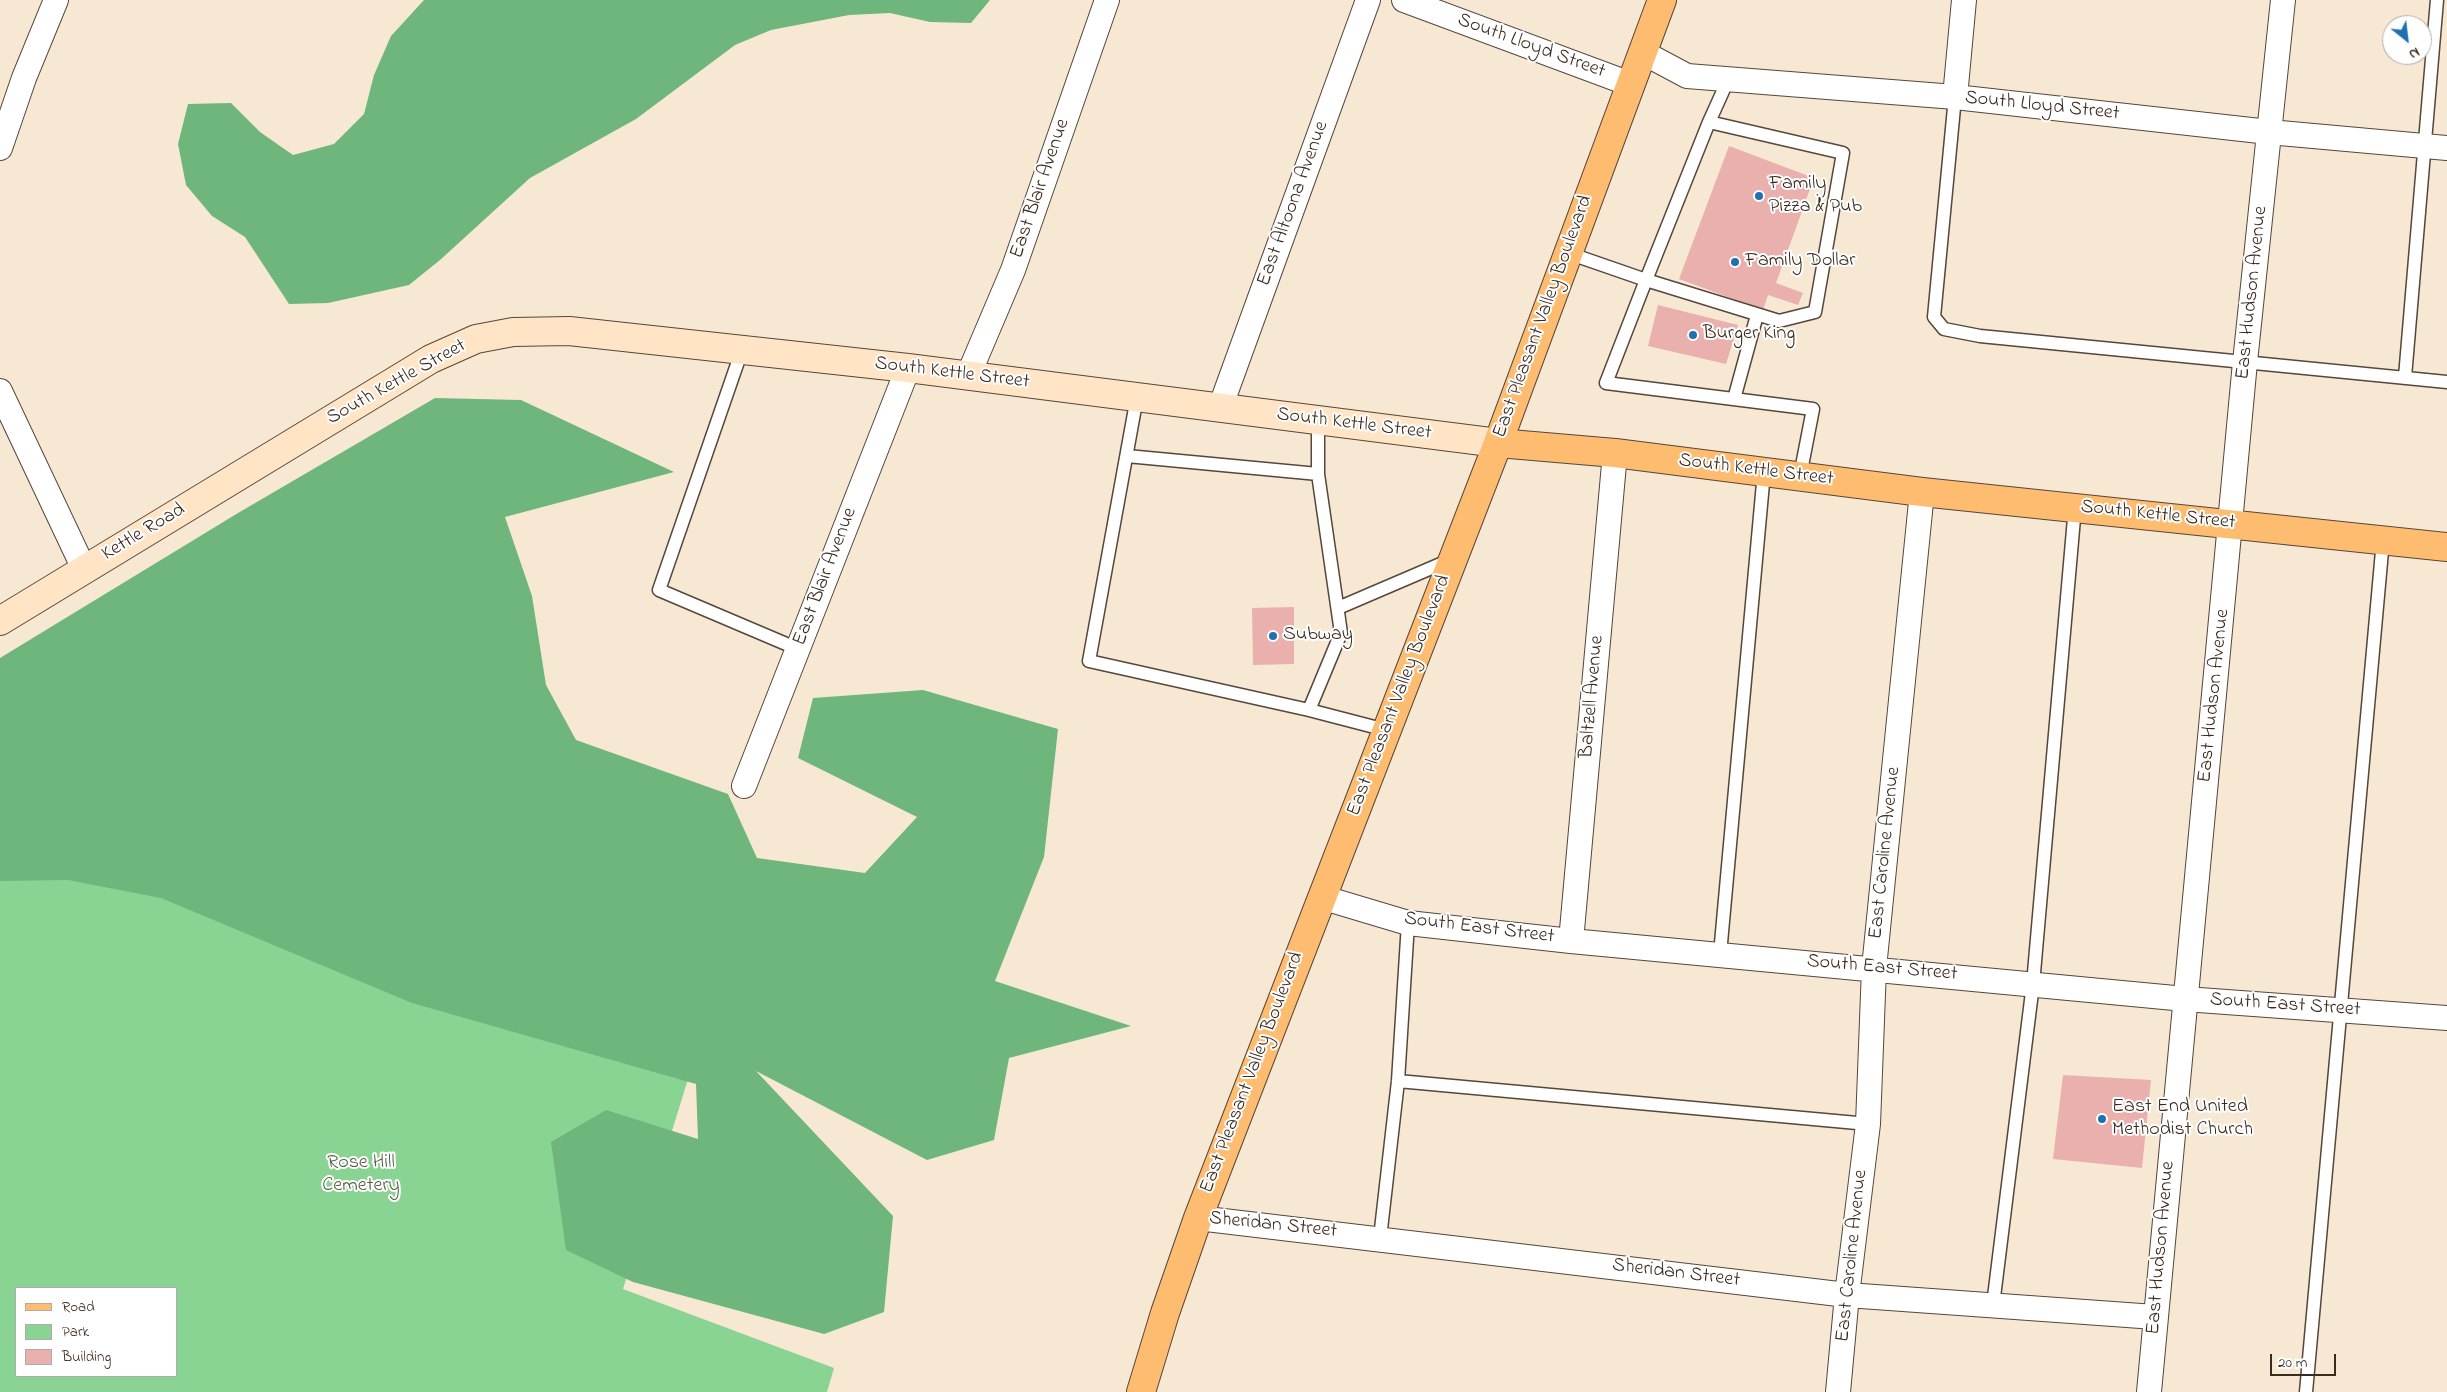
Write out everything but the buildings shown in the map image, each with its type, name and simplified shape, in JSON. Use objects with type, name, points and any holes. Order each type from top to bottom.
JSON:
[{"type":"main road","name":"East Pleasant Valley Boulevard","points":[[1141,1392],[1198,1218],[1498,443],[1662,0]]},
{"type":"main road","name":"South Kettle Street","points":[[1498,443],[1615,453],[1922,492],[2447,547]]},
{"type":"street","points":[[0,148],[24,78],[56,0]]},
{"type":"street","name":"East Blair Avenue","points":[[968,376],[1013,270],[1107,0]]},
{"type":"street","name":"East Altoona Avenue","points":[[1220,408],[1368,0]]},
{"type":"street","name":"South Lloyd Street","points":[[1404,0],[1630,84]]},
{"type":"street","points":[[1955,97],[1964,0]]},
{"type":"street","name":"East Hudson Avenue","points":[[2149,1392],[2185,999],[2232,523],[2245,362],[2283,0]]},
{"type":"street","name":"South Lloyd Street","points":[[1642,52],[1687,76],[1955,97],[2269,132],[2447,148]]},
{"type":"street","name":"South Kettle Street","points":[[288,445],[431,359],[459,345],[493,334],[534,330],[568,331],[908,368],[1498,443]]},
{"type":"street","name":"East Blair Avenue","points":[[744,786],[908,368]]},
{"type":"street","points":[[0,391],[84,569]]},
{"type":"street","name":"Kettle Road","points":[[0,621],[288,445]]},
{"type":"street","name":"Baltzell Avenue","points":[[1571,941],[1615,453]]},
{"type":"street","name":"East Caroline Avenue","points":[[1838,1392],[1847,1294],[1868,1124],[1874,968],[1922,492]]},
{"type":"street","name":"South East Street","points":[[1321,897],[1408,922],[1571,941],[1874,968],[2185,999],[2447,1018]]},
{"type":"street","name":"Sheridan Street","points":[[1198,1218],[1847,1294],[2155,1317]]},
{"type":"lane","points":[[2405,378],[2436,0]]},
{"type":"lane","points":[[1728,80],[1709,122],[1606,383],[1813,409],[1800,476]]},
{"type":"lane","points":[[1955,97],[1934,317],[1944,328],[1980,336],[2447,382]]},
{"type":"lane","points":[[1568,253],[1779,322],[1814,312],[1843,153],[1709,122]]},
{"type":"lane","points":[[1734,399],[1757,315]]},
{"type":"lane","points":[[742,350],[659,590],[798,650]]},
{"type":"lane","points":[[1137,397],[1089,661],[1309,710],[1386,730]]},
{"type":"lane","points":[[1309,710],[1341,633],[1318,474],[1318,420]]},
{"type":"lane","points":[[1127,456],[1318,474]]},
{"type":"lane","points":[[1720,954],[1764,472]]},
{"type":"lane","points":[[1993,1305],[2033,984],[2075,507]]},
{"type":"lane","points":[[2306,1392],[2342,1010],[2382,540]]},
{"type":"lane","points":[[1338,608],[1453,560]]},
{"type":"lane","points":[[1380,1238],[1398,1081],[1408,922]]},
{"type":"lane","points":[[1398,1081],[1868,1124]]},
{"type":"green space","points":[[424,0],[990,0],[971,23],[930,22],[890,13],[849,15],[771,30],[735,45],[636,119],[530,178],[440,260],[409,285],[328,303],[289,304],[245,237],[212,216],[186,185],[178,144],[188,104],[231,103],[260,132],[293,155],[334,144],[364,114],[374,75],[391,36]]},
{"type":"green space","points":[[435,398],[521,400],[674,472],[505,517],[532,596],[546,685],[576,740],[728,794],[757,858],[865,873],[917,817],[798,758],[813,698],[923,690],[1058,729],[1044,857],[995,981],[1131,1026],[1009,1058],[994,1140],[927,1160],[756,1071],[893,1216],[884,1312],[824,1334],[633,1282],[566,1250],[551,1142],[606,1110],[698,1139],[696,1084],[412,1003],[161,898],[68,880],[0,881],[0,658],[238,513]]},
{"type":"green space","name":"Rose Hill Cemetery","points":[[0,830],[689,1076],[623,1289],[834,1368],[827,1392],[0,1392]]},
{"type":"place","name":"Family Pizza & Pub","points":[[1759,196]]},
{"type":"place","name":"Family Dollar","points":[[1735,262]]},
{"type":"place","name":"Burger King","points":[[1693,335]]},
{"type":"place","name":"Subway","points":[[1273,636]]},
{"type":"place","name":"East End United Methodist Church","points":[[2102,1119]]}]
